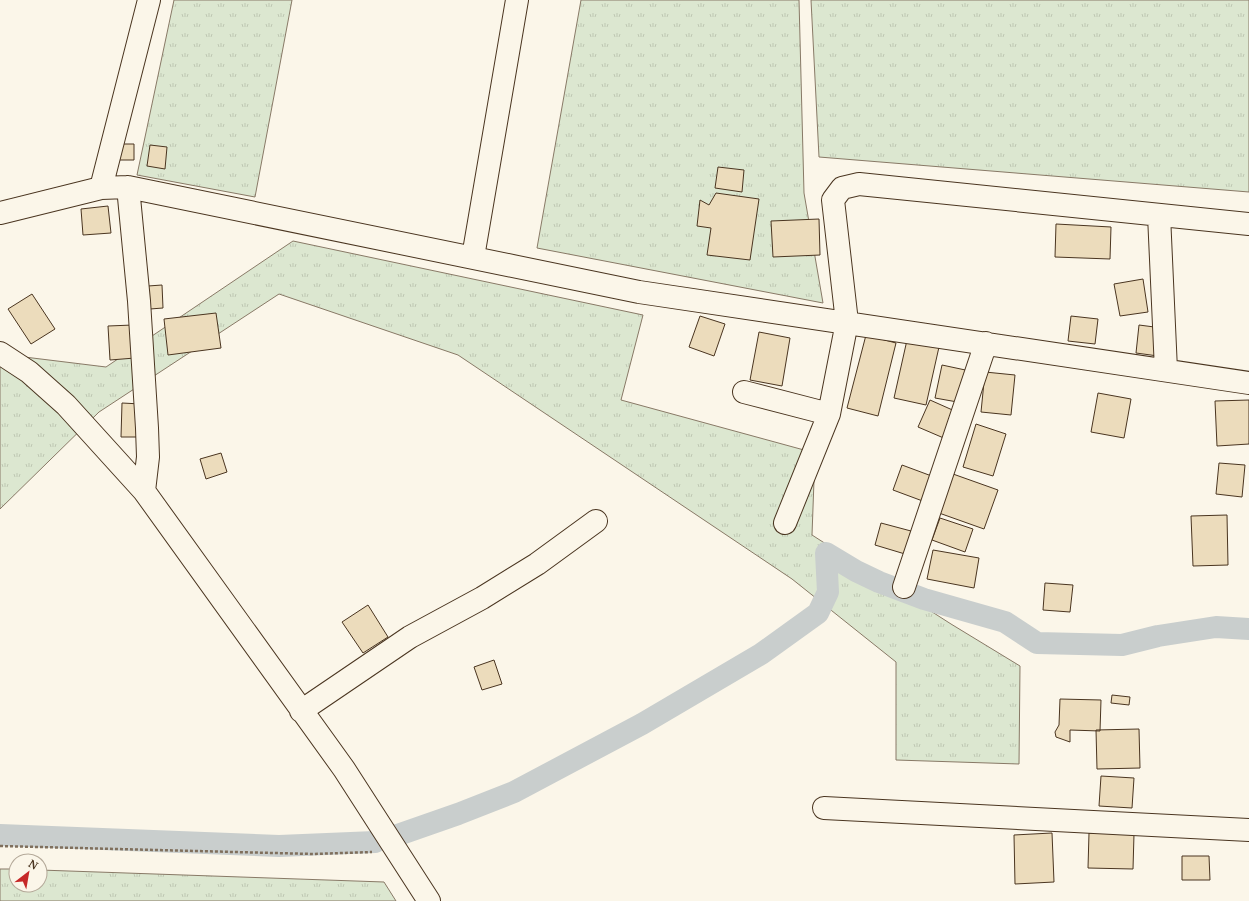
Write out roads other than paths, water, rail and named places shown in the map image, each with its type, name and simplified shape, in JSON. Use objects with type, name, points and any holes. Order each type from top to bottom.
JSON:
[{"type":"street","points":[[101,188],[149,0]]},
{"type":"street","points":[[472,257],[517,0]]},
{"type":"street","points":[[785,523],[829,414],[847,322],[833,200],[842,188],[859,184],[1249,224]]},
{"type":"street","points":[[128,187],[139,301],[147,428],[148,457],[144,491]]},
{"type":"street","points":[[0,213],[101,188],[128,187],[639,292],[1249,383]]},
{"type":"street","points":[[1159,214],[1166,370]]},
{"type":"street","points":[[904,587],[986,343]]},
{"type":"street","points":[[0,353],[29,372],[66,405],[144,491],[344,769],[429,901]]},
{"type":"street","points":[[744,392],[829,414]]},
{"type":"street","points":[[301,711],[410,637],[482,598],[537,564],[596,521]]},
{"type":"street","points":[[824,808],[1249,830]]},
{"type":"waterway","points":[[395,836],[458,814],[514,792],[642,724],[761,654],[818,613],[828,592],[826,553],[856,571],[879,582],[924,599],[1005,622],[1037,643],[1122,645],[1158,636],[1216,627],[1249,629]]},
{"type":"waterway","points":[[0,835],[279,846],[375,842]]}]
